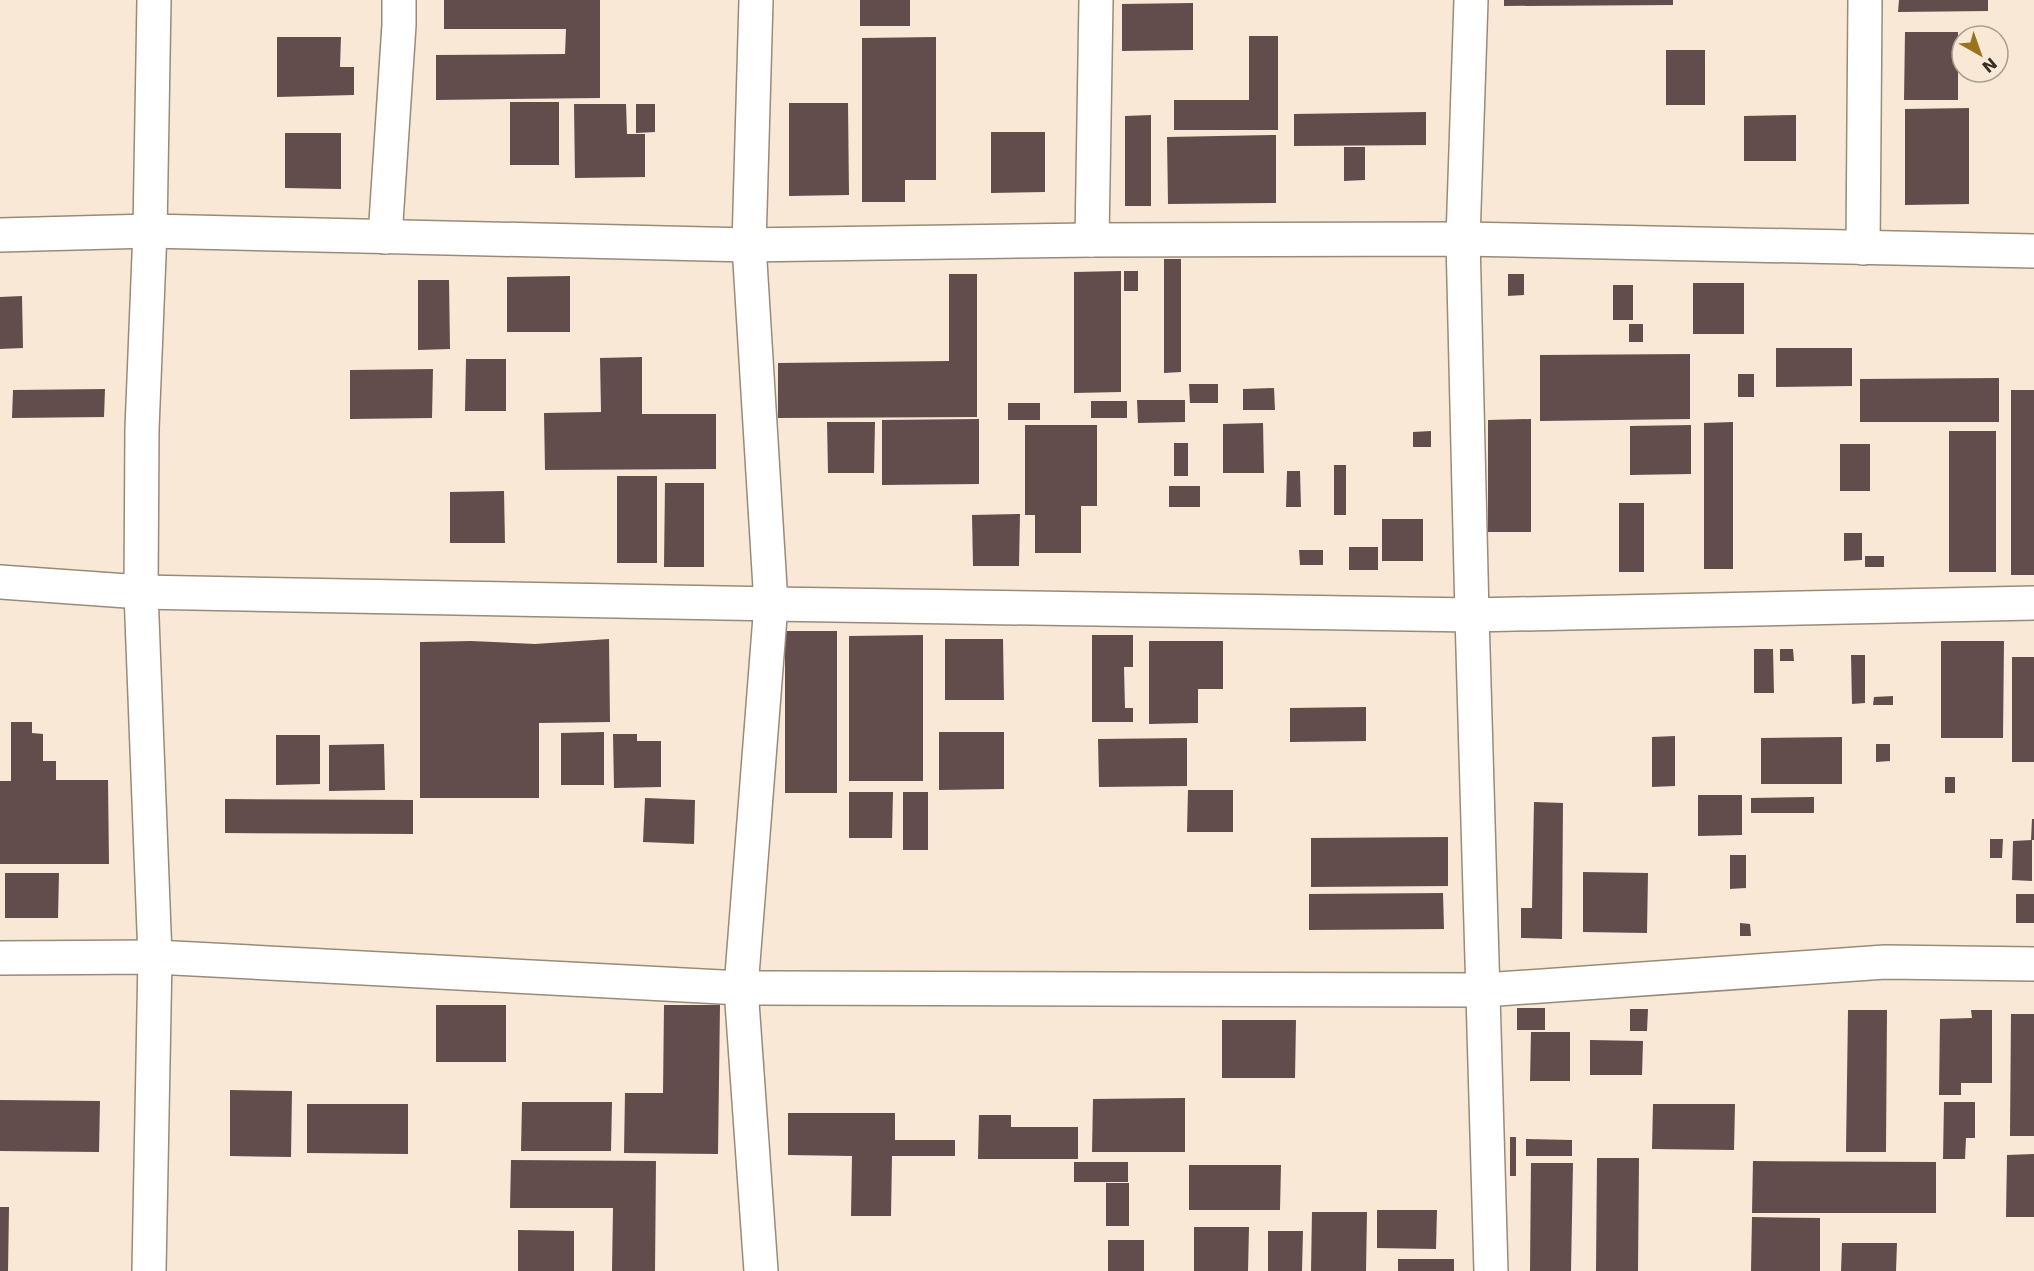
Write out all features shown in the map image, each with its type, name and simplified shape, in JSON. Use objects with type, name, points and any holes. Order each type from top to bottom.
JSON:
[{"type":"street","points":[[149,1271],[156,957],[141,592],[142,429],[150,231],[154,0]]},
{"type":"street","points":[[385,237],[399,0]]},
{"type":"street","points":[[756,0],[748,245],[771,604],[741,988],[761,1271]]},
{"type":"street","points":[[1092,240],[1096,0]]},
{"type":"street","points":[[1471,0],[1463,239],[1491,1271]]},
{"type":"street","points":[[1863,248],[1865,0]]},
{"type":"street","points":[[0,236],[150,231],[748,245],[1092,240],[1463,239],[2034,251]]},
{"type":"street","points":[[0,582],[141,592],[1472,615],[2034,603]]},
{"type":"street","points":[[0,958],[156,957],[741,988],[1484,990],[1885,962],[2034,964]]},
{"type":"building","points":[[444,0],[600,0],[600,98],[436,100],[436,55],[565,54],[566,29],[444,29]]},
{"type":"building","points":[[860,0],[910,0],[910,26],[860,26]]},
{"type":"building","points":[[1504,0],[1673,0],[1673,5],[1504,6]]},
{"type":"building","points":[[1899,0],[1988,0],[1988,11],[1898,12]]},
{"type":"building","points":[[1193,3],[1193,50],[1122,51],[1122,4]]},
{"type":"building","points":[[1905,32],[1950,32],[1950,84],[1958,84],[1958,100],[1904,100]]},
{"type":"building","points":[[1249,36],[1278,36],[1278,130],[1174,130],[1174,100],[1249,100]]},
{"type":"building","points":[[277,37],[341,37],[340,67],[354,67],[354,95],[277,97]]},
{"type":"building","points":[[936,37],[936,180],[905,180],[905,202],[862,202],[862,38]]},
{"type":"building","points":[[1666,50],[1705,50],[1705,105],[1666,105]]},
{"type":"building","points":[[510,102],[559,102],[559,165],[510,165]]},
{"type":"building","points":[[789,103],[848,103],[849,195],[789,196]]},
{"type":"building","points":[[574,104],[626,104],[627,134],[645,134],[645,177],[575,178]]},
{"type":"building","points":[[636,104],[655,104],[655,132],[636,133]]},
{"type":"building","points":[[1969,108],[1969,204],[1905,205],[1905,109]]},
{"type":"building","points":[[1426,112],[1426,145],[1294,146],[1294,114]]},
{"type":"building","points":[[1151,115],[1151,206],[1125,206],[1125,116]]},
{"type":"building","points":[[1796,115],[1796,161],[1744,161],[1744,116]]},
{"type":"building","points":[[991,132],[1045,132],[1045,192],[991,193]]},
{"type":"building","points":[[285,133],[341,133],[341,189],[285,188]]},
{"type":"building","points":[[1276,135],[1276,203],[1168,204],[1167,137]]},
{"type":"building","points":[[1344,147],[1365,147],[1365,180],[1344,181]]},
{"type":"building","points":[[1164,259],[1181,259],[1181,372],[1164,373]]},
{"type":"building","points":[[1121,271],[1121,392],[1074,393],[1074,272]]},
{"type":"building","points":[[1124,271],[1138,271],[1138,291],[1124,291]]},
{"type":"building","points":[[949,274],[977,274],[977,417],[778,418],[778,363],[949,361]]},
{"type":"building","points":[[1508,274],[1524,274],[1524,295],[1508,296]]},
{"type":"building","points":[[570,276],[570,332],[507,332],[507,277]]},
{"type":"building","points":[[418,280],[449,280],[450,349],[418,350]]},
{"type":"building","points":[[1693,283],[1744,283],[1744,334],[1693,334]]},
{"type":"building","points":[[1613,285],[1633,285],[1633,320],[1613,320]]},
{"type":"building","points":[[22,296],[23,348],[0,349],[0,297]]},
{"type":"building","points":[[1629,324],[1643,324],[1643,342],[1629,342]]},
{"type":"building","points":[[1776,348],[1852,348],[1852,386],[1776,387]]},
{"type":"building","points":[[1690,354],[1690,419],[1540,421],[1540,355]]},
{"type":"building","points":[[642,357],[642,414],[716,414],[716,469],[545,470],[544,413],[601,412],[600,358]]},
{"type":"building","points":[[466,359],[506,359],[506,411],[465,411]]},
{"type":"building","points":[[433,369],[432,418],[350,419],[350,370]]},
{"type":"building","points":[[1738,374],[1754,374],[1754,397],[1738,397]]},
{"type":"building","points":[[1999,378],[1999,422],[1860,422],[1860,379]]},
{"type":"building","points":[[1189,384],[1218,384],[1218,403],[1190,403]]},
{"type":"building","points":[[1274,388],[1275,410],[1243,410],[1243,389]]},
{"type":"building","points":[[105,389],[104,417],[12,418],[13,390]]},
{"type":"building","points":[[2011,390],[2034,390],[2034,575],[2011,575]]},
{"type":"building","points":[[1137,400],[1185,400],[1185,422],[1138,423]]},
{"type":"building","points":[[1091,401],[1127,401],[1127,418],[1091,418]]},
{"type":"building","points":[[1008,403],[1040,403],[1040,420],[1008,420]]},
{"type":"building","points":[[979,419],[979,484],[882,485],[882,420]]},
{"type":"building","points":[[1531,419],[1531,532],[1488,532],[1488,420]]},
{"type":"building","points":[[827,422],[875,422],[874,473],[828,473]]},
{"type":"building","points":[[1733,422],[1733,569],[1704,569],[1704,423]]},
{"type":"building","points":[[1263,423],[1264,473],[1223,473],[1223,424]]},
{"type":"building","points":[[1025,425],[1097,425],[1097,506],[1081,506],[1081,553],[1035,553],[1035,515],[1025,515]]},
{"type":"building","points":[[1691,425],[1691,474],[1630,475],[1630,426]]},
{"type":"building","points":[[1431,431],[1431,447],[1413,447],[1413,432]]},
{"type":"building","points":[[1949,431],[1996,431],[1996,572],[1949,572]]},
{"type":"building","points":[[1174,443],[1188,443],[1188,476],[1174,476]]},
{"type":"building","points":[[1840,444],[1870,444],[1870,491],[1840,491]]},
{"type":"building","points":[[1334,465],[1346,465],[1346,515],[1334,515]]},
{"type":"building","points":[[1287,471],[1300,471],[1301,507],[1286,507]]},
{"type":"building","points":[[617,476],[657,476],[657,563],[617,563]]},
{"type":"building","points":[[665,483],[704,483],[704,567],[664,567]]},
{"type":"building","points":[[1169,486],[1200,486],[1200,507],[1169,507]]},
{"type":"building","points":[[504,491],[505,543],[450,543],[450,492]]},
{"type":"building","points":[[1619,503],[1644,503],[1644,572],[1619,572]]},
{"type":"building","points":[[1020,514],[1019,566],[973,566],[972,515]]},
{"type":"building","points":[[1382,519],[1423,519],[1423,561],[1382,561]]},
{"type":"building","points":[[1844,533],[1862,533],[1862,560],[1844,561]]},
{"type":"building","points":[[1349,547],[1378,547],[1378,570],[1349,570]]},
{"type":"building","points":[[1299,550],[1323,550],[1323,565],[1300,565]]},
{"type":"building","points":[[1865,556],[1884,556],[1884,567],[1865,567]]},
{"type":"building","points":[[785,631],[837,631],[837,793],[785,793]]},
{"type":"building","points":[[923,635],[923,781],[849,781],[849,636]]},
{"type":"building","points":[[1092,635],[1133,635],[1133,667],[1124,667],[1125,708],[1133,708],[1133,722],[1092,722]]},
{"type":"building","points":[[609,639],[610,722],[539,723],[539,798],[420,798],[420,642],[471,641],[535,644]]},
{"type":"building","points":[[945,639],[1003,639],[1004,700],[945,700]]},
{"type":"building","points":[[1149,641],[1223,641],[1223,689],[1198,689],[1198,723],[1149,724]]},
{"type":"building","points":[[1941,641],[2004,641],[2003,738],[1941,738]]},
{"type":"building","points":[[1754,649],[1773,649],[1774,693],[1754,693]]},
{"type":"building","points":[[1780,649],[1793,649],[1794,661],[1780,661]]},
{"type":"building","points":[[1851,655],[1865,655],[1865,703],[1852,704]]},
{"type":"building","points":[[2012,657],[2034,657],[2034,762],[2012,762]]},
{"type":"building","points":[[1893,696],[1893,705],[1873,705],[1874,697]]},
{"type":"building","points":[[1366,707],[1366,741],[1290,742],[1290,708]]},
{"type":"building","points":[[11,722],[32,722],[32,733],[43,734],[43,761],[56,761],[56,780],[108,780],[109,864],[0,864],[0,781],[11,781]]},
{"type":"building","points":[[604,732],[604,785],[561,785],[561,733]]},
{"type":"building","points":[[939,732],[1004,732],[1004,789],[939,790]]},
{"type":"building","points":[[613,734],[637,734],[637,741],[661,741],[661,787],[614,788]]},
{"type":"building","points":[[276,735],[320,735],[320,784],[276,785]]},
{"type":"building","points":[[1675,736],[1675,786],[1652,787],[1652,737]]},
{"type":"building","points":[[1842,737],[1842,784],[1761,784],[1761,738]]},
{"type":"building","points":[[1187,738],[1187,786],[1099,787],[1098,739]]},
{"type":"building","points":[[384,744],[385,790],[329,791],[329,745]]},
{"type":"building","points":[[1876,744],[1890,744],[1890,761],[1876,762]]},
{"type":"building","points":[[1945,777],[1955,777],[1955,793],[1945,793]]},
{"type":"building","points":[[1188,790],[1233,790],[1233,832],[1187,832]]},
{"type":"building","points":[[849,792],[893,792],[892,838],[849,838]]},
{"type":"building","points":[[903,792],[928,792],[928,850],[903,850]]},
{"type":"building","points":[[1698,795],[1742,795],[1742,835],[1698,836]]},
{"type":"building","points":[[1814,797],[1814,813],[1751,813],[1751,798]]},
{"type":"building","points":[[645,798],[695,800],[694,844],[643,842]]},
{"type":"building","points":[[225,799],[413,800],[413,834],[225,833]]},
{"type":"building","points":[[1534,802],[1563,803],[1562,939],[1521,938],[1521,908],[1532,908]]},
{"type":"building","points":[[2032,819],[2034,819],[2034,840],[2031,840]]},
{"type":"building","points":[[1448,837],[1448,886],[1311,887],[1311,838]]},
{"type":"building","points":[[1990,839],[2003,839],[2002,858],[1990,858]]},
{"type":"building","points":[[2032,840],[2032,881],[2012,880],[2013,841]]},
{"type":"building","points":[[1730,855],[1746,855],[1746,888],[1730,889]]},
{"type":"building","points":[[1583,872],[1648,873],[1647,933],[1583,932]]},
{"type":"building","points":[[5,873],[59,873],[58,918],[5,918]]},
{"type":"building","points":[[1443,893],[1444,929],[1309,930],[1309,894]]},
{"type":"building","points":[[2016,894],[2034,894],[2034,923],[2016,923]]},
{"type":"building","points":[[1740,923],[1750,924],[1751,936],[1740,936]]},
{"type":"building","points":[[436,1005],[506,1005],[506,1062],[436,1062]]},
{"type":"building","points":[[664,1005],[720,1005],[718,1154],[624,1153],[625,1093],[663,1093]]},
{"type":"building","points":[[1517,1008],[1545,1008],[1545,1030],[1517,1030]]},
{"type":"building","points":[[1630,1009],[1648,1009],[1647,1031],[1630,1031]]},
{"type":"building","points":[[1848,1010],[1887,1010],[1886,1152],[1846,1152]]},
{"type":"building","points":[[1971,1010],[1992,1010],[1992,1083],[1961,1083],[1961,1095],[1939,1095],[1940,1019],[1972,1018]]},
{"type":"building","points":[[2011,1014],[2034,1014],[2034,1136],[2010,1136]]},
{"type":"building","points":[[1222,1020],[1296,1020],[1295,1078],[1222,1078]]},
{"type":"building","points":[[1531,1032],[1570,1032],[1570,1081],[1530,1081]]},
{"type":"building","points":[[1590,1040],[1643,1041],[1642,1075],[1590,1075]]},
{"type":"building","points":[[230,1090],[292,1091],[291,1157],[230,1156]]},
{"type":"building","points":[[1185,1098],[1185,1152],[1092,1152],[1093,1099]]},
{"type":"building","points":[[0,1100],[100,1101],[99,1152],[0,1151]]},
{"type":"building","points":[[522,1102],[612,1102],[611,1151],[521,1151]]},
{"type":"building","points":[[1944,1102],[1975,1102],[1975,1138],[1966,1138],[1965,1159],[1943,1159]]},
{"type":"building","points":[[307,1104],[408,1104],[408,1154],[307,1153]]},
{"type":"building","points":[[1653,1104],[1735,1104],[1734,1150],[1652,1149]]},
{"type":"building","points":[[788,1113],[895,1113],[895,1140],[955,1140],[955,1156],[892,1156],[891,1216],[851,1216],[852,1156],[788,1155]]},
{"type":"building","points":[[979,1115],[1011,1115],[1011,1127],[1078,1127],[1078,1159],[978,1159]]},
{"type":"building","points":[[1510,1137],[1516,1137],[1516,1176],[1510,1176]]},
{"type":"building","points":[[1526,1139],[1572,1140],[1572,1156],[1526,1156]]},
{"type":"building","points":[[2034,1154],[2034,1217],[2006,1217],[2007,1155]]},
{"type":"building","points":[[1597,1158],[1639,1158],[1638,1271],[1596,1271]]},
{"type":"building","points":[[511,1160],[656,1161],[655,1271],[612,1271],[613,1208],[510,1208]]},
{"type":"building","points":[[1753,1161],[1936,1162],[1936,1213],[1752,1213]]},
{"type":"building","points":[[1074,1162],[1128,1162],[1128,1182],[1074,1182]]},
{"type":"building","points":[[1531,1163],[1573,1163],[1571,1271],[1530,1271]]},
{"type":"building","points":[[1189,1165],[1281,1165],[1280,1210],[1189,1210]]},
{"type":"building","points":[[1106,1183],[1129,1183],[1129,1226],[1106,1226]]},
{"type":"building","points":[[0,1207],[9,1207],[8,1271],[0,1271]]},
{"type":"building","points":[[1377,1210],[1437,1210],[1436,1249],[1377,1248]]},
{"type":"building","points":[[1312,1212],[1367,1212],[1366,1271],[1311,1271]]},
{"type":"building","points":[[1752,1217],[1820,1218],[1820,1271],[1751,1271]]},
{"type":"building","points":[[1194,1227],[1249,1227],[1248,1271],[1194,1271]]},
{"type":"building","points":[[518,1230],[574,1231],[574,1271],[518,1271]]},
{"type":"building","points":[[1268,1231],[1303,1231],[1302,1271],[1268,1271]]},
{"type":"building","points":[[1108,1240],[1144,1240],[1144,1271],[1108,1271]]},
{"type":"building","points":[[1842,1243],[1897,1243],[1896,1271],[1841,1271]]},
{"type":"building","points":[[1398,1259],[1454,1259],[1454,1271],[1398,1271]]}]
